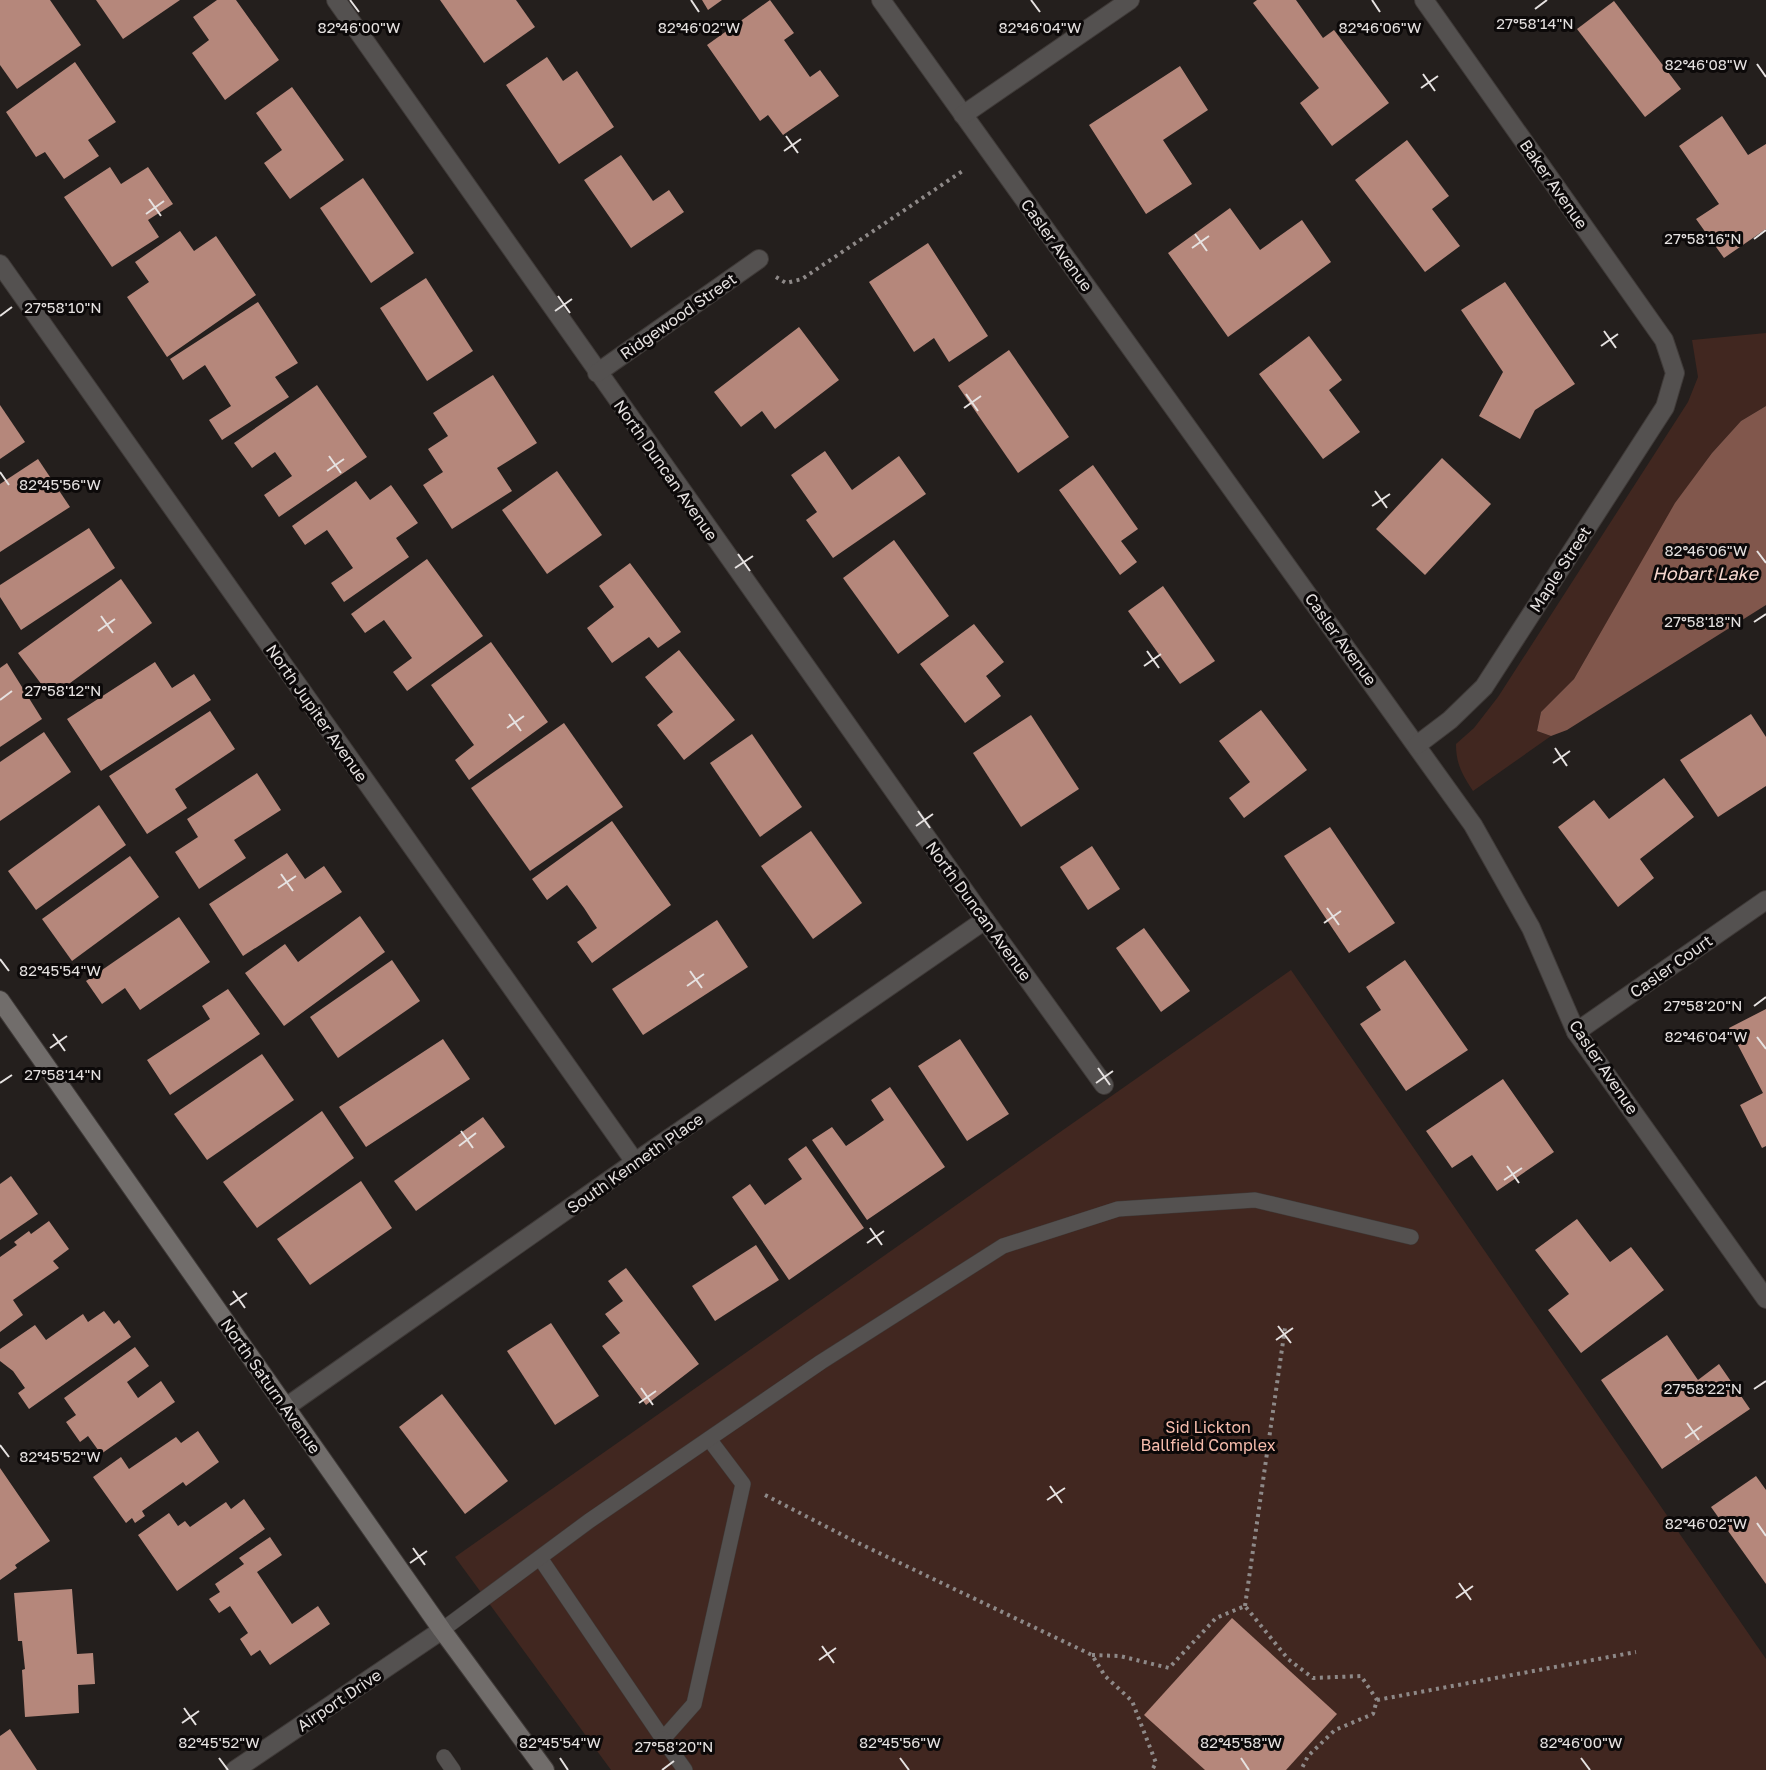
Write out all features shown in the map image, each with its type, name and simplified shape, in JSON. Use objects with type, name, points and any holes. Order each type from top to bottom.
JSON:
[{"type":"street","name":"North Duncan Avenue","points":[[336,0],[597,373],[1104,1085]]},
{"type":"street","name":"Casler Avenue","points":[[881,0],[1473,825],[1531,928],[1576,1032],[1766,1299]]},
{"type":"street","points":[[963,115],[1130,0]]},
{"type":"street","name":"Baker Avenue","points":[[1424,0],[1664,340],[1675,373]]},
{"type":"street","name":"Ridgewood Street","points":[[597,373],[759,259]]},
{"type":"street","name":"North Jupiter Avenue","points":[[0,264],[635,1162]]},
{"type":"street","name":"Maple Street","points":[[1417,746],[1450,720],[1484,687],[1665,407],[1675,373]]},
{"type":"street","name":"Casler Court","points":[[1576,1032],[1766,900]]},
{"type":"street","name":"South Kenneth Place","points":[[286,1407],[985,920]]},
{"type":"street","name":"North Saturn Avenue","points":[[0,1000],[442,1630],[545,1770]]},
{"type":"street","name":"Airport Drive","points":[[235,1770],[442,1630]]},
{"type":"lane","points":[[442,1630],[589,1521],[821,1362],[1003,1246],[1118,1209],[1255,1200],[1412,1237]]},
{"type":"lane","points":[[663,1739],[694,1704],[743,1484],[709,1439]]},
{"type":"lane","points":[[540,1558],[685,1770]]},
{"type":"path","points":[[759,259],[786,283],[802,279],[964,170]]},
{"type":"path","points":[[1285,1328],[1245,1606],[1288,1659],[1313,1678],[1361,1676],[1377,1700],[1373,1714],[1335,1730],[1308,1756],[1301,1770]]},
{"type":"path","points":[[743,1484],[854,1541],[1092,1656],[1120,1656],[1169,1668],[1216,1618],[1245,1606]]},
{"type":"path","points":[[1377,1700],[1636,1652]]},
{"type":"path","points":[[1092,1656],[1105,1676],[1132,1701],[1156,1763],[1152,1770]]},
{"type":"green space","points":[[1766,333],[1766,406],[1741,421],[1712,453],[1676,503],[1574,679],[1541,712],[1537,731],[1551,736],[1473,791],[1460,769],[1456,744],[1474,728],[1498,697],[1688,402],[1698,377],[1692,340]]},
{"type":"green space","name":"Sid Lickton Ballfield Complex","points":[[1291,970],[1766,1659],[1766,1770],[611,1770],[455,1557]]},
{"type":"water","name":"Hobart Lake","points":[[1766,406],[1766,605],[1567,730],[1551,736],[1537,731],[1541,712],[1574,679],[1675,503],[1712,453],[1741,421]]},
{"type":"building","points":[[0,0],[50,0],[81,45],[17,89],[0,65]]},
{"type":"building","points":[[96,0],[180,0],[123,39]]},
{"type":"building","points":[[217,0],[236,0],[279,60],[225,100],[192,53],[209,40],[193,17]]},
{"type":"building","points":[[440,0],[516,0],[535,27],[484,63]]},
{"type":"building","points":[[702,0],[722,0],[708,10]]},
{"type":"building","points":[[770,0],[794,33],[784,40],[810,77],[820,70],[839,96],[783,135],[768,115],[760,121],[707,45]]},
{"type":"building","points":[[1257,0],[1296,0],[1323,38],[1334,30],[1389,103],[1332,146],[1300,103],[1319,88],[1253,3]]},
{"type":"building","points":[[1614,1],[1681,89],[1645,117],[1577,29]]},
{"type":"building","points":[[547,57],[563,81],[577,71],[614,127],[559,164],[506,85]]},
{"type":"building","points":[[75,62],[116,122],[88,140],[99,156],[64,179],[45,152],[36,157],[6,112]]},
{"type":"building","points":[[1180,66],[1208,110],[1163,140],[1192,184],[1146,214],[1089,125]]},
{"type":"building","points":[[292,87],[344,160],[290,199],[264,163],[282,150],[256,113]]},
{"type":"building","points":[[1722,116],[1748,155],[1766,144],[1766,229],[1724,258],[1696,219],[1719,204],[1679,146]]},
{"type":"building","points":[[1407,140],[1449,196],[1432,209],[1460,246],[1425,272],[1355,180]]},
{"type":"building","points":[[621,155],[653,201],[669,190],[684,212],[631,248],[584,180]]},
{"type":"building","points":[[110,167],[121,184],[148,167],[173,204],[148,220],[159,237],[112,267],[64,197]]},
{"type":"building","points":[[363,178],[414,253],[371,283],[320,208]]},
{"type":"building","points":[[1230,208],[1260,250],[1302,220],[1331,262],[1228,337],[1168,253]]},
{"type":"building","points":[[180,231],[194,251],[216,236],[256,295],[167,357],[127,297],[149,282],[135,262]]},
{"type":"building","points":[[928,243],[988,336],[949,362],[934,338],[914,352],[869,282]]},
{"type":"building","points":[[426,278],[473,351],[427,381],[380,308]]},
{"type":"building","points":[[1505,282],[1575,384],[1535,410],[1520,439],[1479,416],[1503,372],[1461,310]]},
{"type":"building","points":[[258,302],[298,363],[275,377],[289,397],[222,440],[209,420],[231,406],[205,365],[183,380],[170,359]]},
{"type":"building","points":[[799,327],[839,380],[775,429],[762,411],[741,427],[714,392]]},
{"type":"building","points":[[1309,336],[1342,380],[1329,390],[1360,432],[1323,459],[1259,374]]},
{"type":"building","points":[[1009,350],[1069,437],[1018,473],[958,386]]},
{"type":"building","points":[[493,375],[537,443],[497,468],[512,491],[452,529],[423,485],[443,472],[428,449],[448,436],[433,413]]},
{"type":"building","points":[[317,385],[367,457],[279,517],[264,495],[292,476],[275,452],[252,468],[234,443]]},
{"type":"building","points":[[0,405],[25,442],[0,459]]},
{"type":"building","points":[[825,451],[852,490],[899,456],[926,494],[833,558],[806,520],[817,512],[791,475]]},
{"type":"building","points":[[1442,458],[1491,504],[1425,575],[1376,529]]},
{"type":"building","points":[[38,459],[70,507],[0,552],[0,484]]},
{"type":"building","points":[[1093,465],[1138,529],[1121,541],[1137,562],[1120,575],[1059,490]]},
{"type":"building","points":[[557,471],[602,535],[547,574],[502,510]]},
{"type":"building","points":[[356,481],[370,500],[391,485],[418,523],[396,538],[409,557],[344,602],[331,583],[353,568],[327,530],[305,545],[292,526]]},
{"type":"building","points":[[89,528],[115,568],[21,630],[0,597],[0,585]]},
{"type":"building","points":[[894,540],[949,616],[898,654],[843,578]]},
{"type":"building","points":[[427,559],[483,636],[407,691],[393,672],[412,658],[384,620],[365,633],[351,614]]},
{"type":"building","points":[[630,563],[681,632],[658,648],[649,637],[612,663],[587,628],[614,607],[599,586]]},
{"type":"building","points":[[121,579],[152,623],[51,697],[18,653]]},
{"type":"building","points":[[1163,586],[1215,661],[1180,684],[1128,611]]},
{"type":"building","points":[[974,624],[1004,662],[986,676],[1001,696],[965,723],[920,664]]},
{"type":"building","points":[[491,642],[548,722],[469,780],[455,760],[474,745],[431,685]]},
{"type":"building","points":[[679,650],[735,720],[684,760],[657,725],[673,712],[645,677]]},
{"type":"building","points":[[155,662],[172,688],[194,674],[211,700],[101,771],[67,719]]},
{"type":"building","points":[[7,663],[42,719],[0,747],[0,668]]},
{"type":"building","points":[[1261,710],[1307,770],[1244,818],[1229,798],[1250,782],[1219,741]]},
{"type":"building","points":[[210,711],[235,749],[175,789],[187,808],[147,834],[109,776]]},
{"type":"building","points":[[1751,714],[1766,737],[1766,786],[1718,817],[1680,760]]},
{"type":"building","points":[[1031,715],[1079,789],[1021,827],[973,753]]},
{"type":"building","points":[[564,723],[623,807],[530,871],[471,788]]},
{"type":"building","points":[[44,732],[71,772],[0,821],[0,762]]},
{"type":"building","points":[[752,734],[802,807],[760,837],[710,763]]},
{"type":"building","points":[[257,773],[281,810],[234,840],[246,858],[199,889],[175,852],[198,837],[187,819]]},
{"type":"building","points":[[1664,778],[1694,817],[1640,859],[1654,878],[1618,907],[1558,827],[1594,800],[1609,819]]},
{"type":"building","points":[[99,805],[126,845],[36,910],[8,871]]},
{"type":"building","points":[[612,821],[671,905],[592,963],[577,942],[597,928],[584,908],[567,885],[547,900],[532,879]]},
{"type":"building","points":[[1330,827],[1395,923],[1349,953],[1284,856]]},
{"type":"building","points":[[811,831],[862,903],[813,939],[761,866]]},
{"type":"building","points":[[1092,846],[1120,889],[1088,910],[1060,867]]},
{"type":"building","points":[[287,853],[305,879],[324,866],[342,892],[243,956],[209,904]]},
{"type":"building","points":[[130,856],[159,897],[72,961],[42,919]]},
{"type":"building","points":[[360,916],[385,952],[284,1026],[245,973],[285,944],[298,962]]},
{"type":"building","points":[[179,917],[210,962],[140,1010],[125,988],[102,1004],[86,981]]},
{"type":"building","points":[[717,920],[748,967],[643,1035],[612,989]]},
{"type":"building","points":[[1144,928],[1190,991],[1161,1012],[1116,948]]},
{"type":"building","points":[[392,960],[420,1001],[338,1058],[310,1017]]},
{"type":"building","points":[[1405,960],[1468,1050],[1406,1091],[1360,1024],[1381,1010],[1366,987]]},
{"type":"building","points":[[228,989],[260,1034],[170,1095],[147,1060],[210,1019],[202,1006]]},
{"type":"building","points":[[1766,1009],[1766,1146],[1762,1148],[1740,1105],[1763,1093],[1729,1028]]},
{"type":"building","points":[[443,1039],[470,1079],[366,1147],[339,1107]]},
{"type":"building","points":[[960,1039],[1009,1114],[967,1141],[918,1066]]},
{"type":"building","points":[[262,1054],[294,1100],[207,1160],[174,1114]]},
{"type":"building","points":[[1503,1079],[1554,1152],[1497,1191],[1472,1155],[1452,1168],[1426,1131]]},
{"type":"building","points":[[890,1087],[945,1167],[867,1220],[812,1140],[832,1127],[846,1146],[864,1134],[884,1120],[871,1100]]},
{"type":"building","points":[[322,1111],[354,1158],[257,1228],[223,1182]]},
{"type":"building","points":[[483,1117],[505,1147],[416,1211],[394,1181]]},
{"type":"building","points":[[806,1146],[864,1228],[789,1280],[732,1197],[750,1184],[765,1205],[802,1179],[788,1159]]},
{"type":"building","points":[[11,1176],[38,1214],[0,1240],[0,1184]]},
{"type":"building","points":[[361,1181],[392,1228],[310,1285],[277,1239]]},
{"type":"building","points":[[1577,1219],[1610,1262],[1631,1247],[1664,1290],[1581,1353],[1548,1310],[1569,1294],[1535,1250]]},
{"type":"building","points":[[49,1221],[69,1249],[53,1261],[59,1268],[13,1300],[23,1315],[0,1332],[0,1257],[17,1245],[14,1242],[29,1231],[31,1234]]},
{"type":"building","points":[[756,1245],[779,1280],[715,1321],[692,1286]]},
{"type":"building","points":[[626,1268],[699,1364],[646,1405],[602,1346],[620,1333],[605,1314],[623,1301],[608,1281]]},
{"type":"building","points":[[104,1311],[114,1324],[119,1320],[131,1337],[29,1409],[18,1393],[25,1388],[13,1371],[0,1361],[0,1349],[35,1325],[46,1340],[83,1314],[88,1322]]},
{"type":"building","points":[[551,1323],[599,1396],[555,1425],[507,1351]]},
{"type":"building","points":[[1667,1335],[1698,1380],[1719,1364],[1750,1409],[1662,1469],[1601,1380]]},
{"type":"building","points":[[135,1347],[149,1366],[127,1382],[138,1398],[161,1381],[175,1402],[101,1454],[88,1436],[80,1442],[66,1422],[76,1415],[64,1398]]},
{"type":"building","points":[[442,1394],[508,1481],[465,1514],[399,1427]]},
{"type":"building","points":[[198,1431],[219,1462],[186,1486],[183,1482],[142,1511],[145,1516],[135,1523],[132,1518],[126,1523],[93,1477],[121,1457],[129,1469],[176,1437],[181,1443]]},
{"type":"building","points":[[0,1468],[50,1541],[15,1565],[17,1568],[0,1580]]},
{"type":"building","points":[[1756,1476],[1766,1490],[1766,1584],[1711,1507]]},
{"type":"building","points":[[244,1499],[265,1529],[177,1591],[138,1535],[169,1513],[178,1526],[185,1521],[190,1527],[226,1502],[231,1509]]},
{"type":"building","points":[[270,1537],[282,1555],[257,1572],[292,1624],[318,1606],[330,1624],[270,1665],[260,1650],[251,1656],[240,1639],[248,1633],[230,1606],[219,1613],[209,1599],[220,1592],[215,1584],[244,1564],[239,1558]]},
{"type":"building","points":[[72,1589],[77,1654],[93,1653],[95,1684],[78,1685],[79,1713],[25,1717],[22,1670],[25,1669],[22,1641],[18,1641],[14,1593]]},
{"type":"building","points":[[1232,1618],[1337,1714],[1286,1770],[1205,1770],[1144,1715]]},
{"type":"building","points":[[10,1729],[37,1770],[0,1770],[0,1736]]}]
